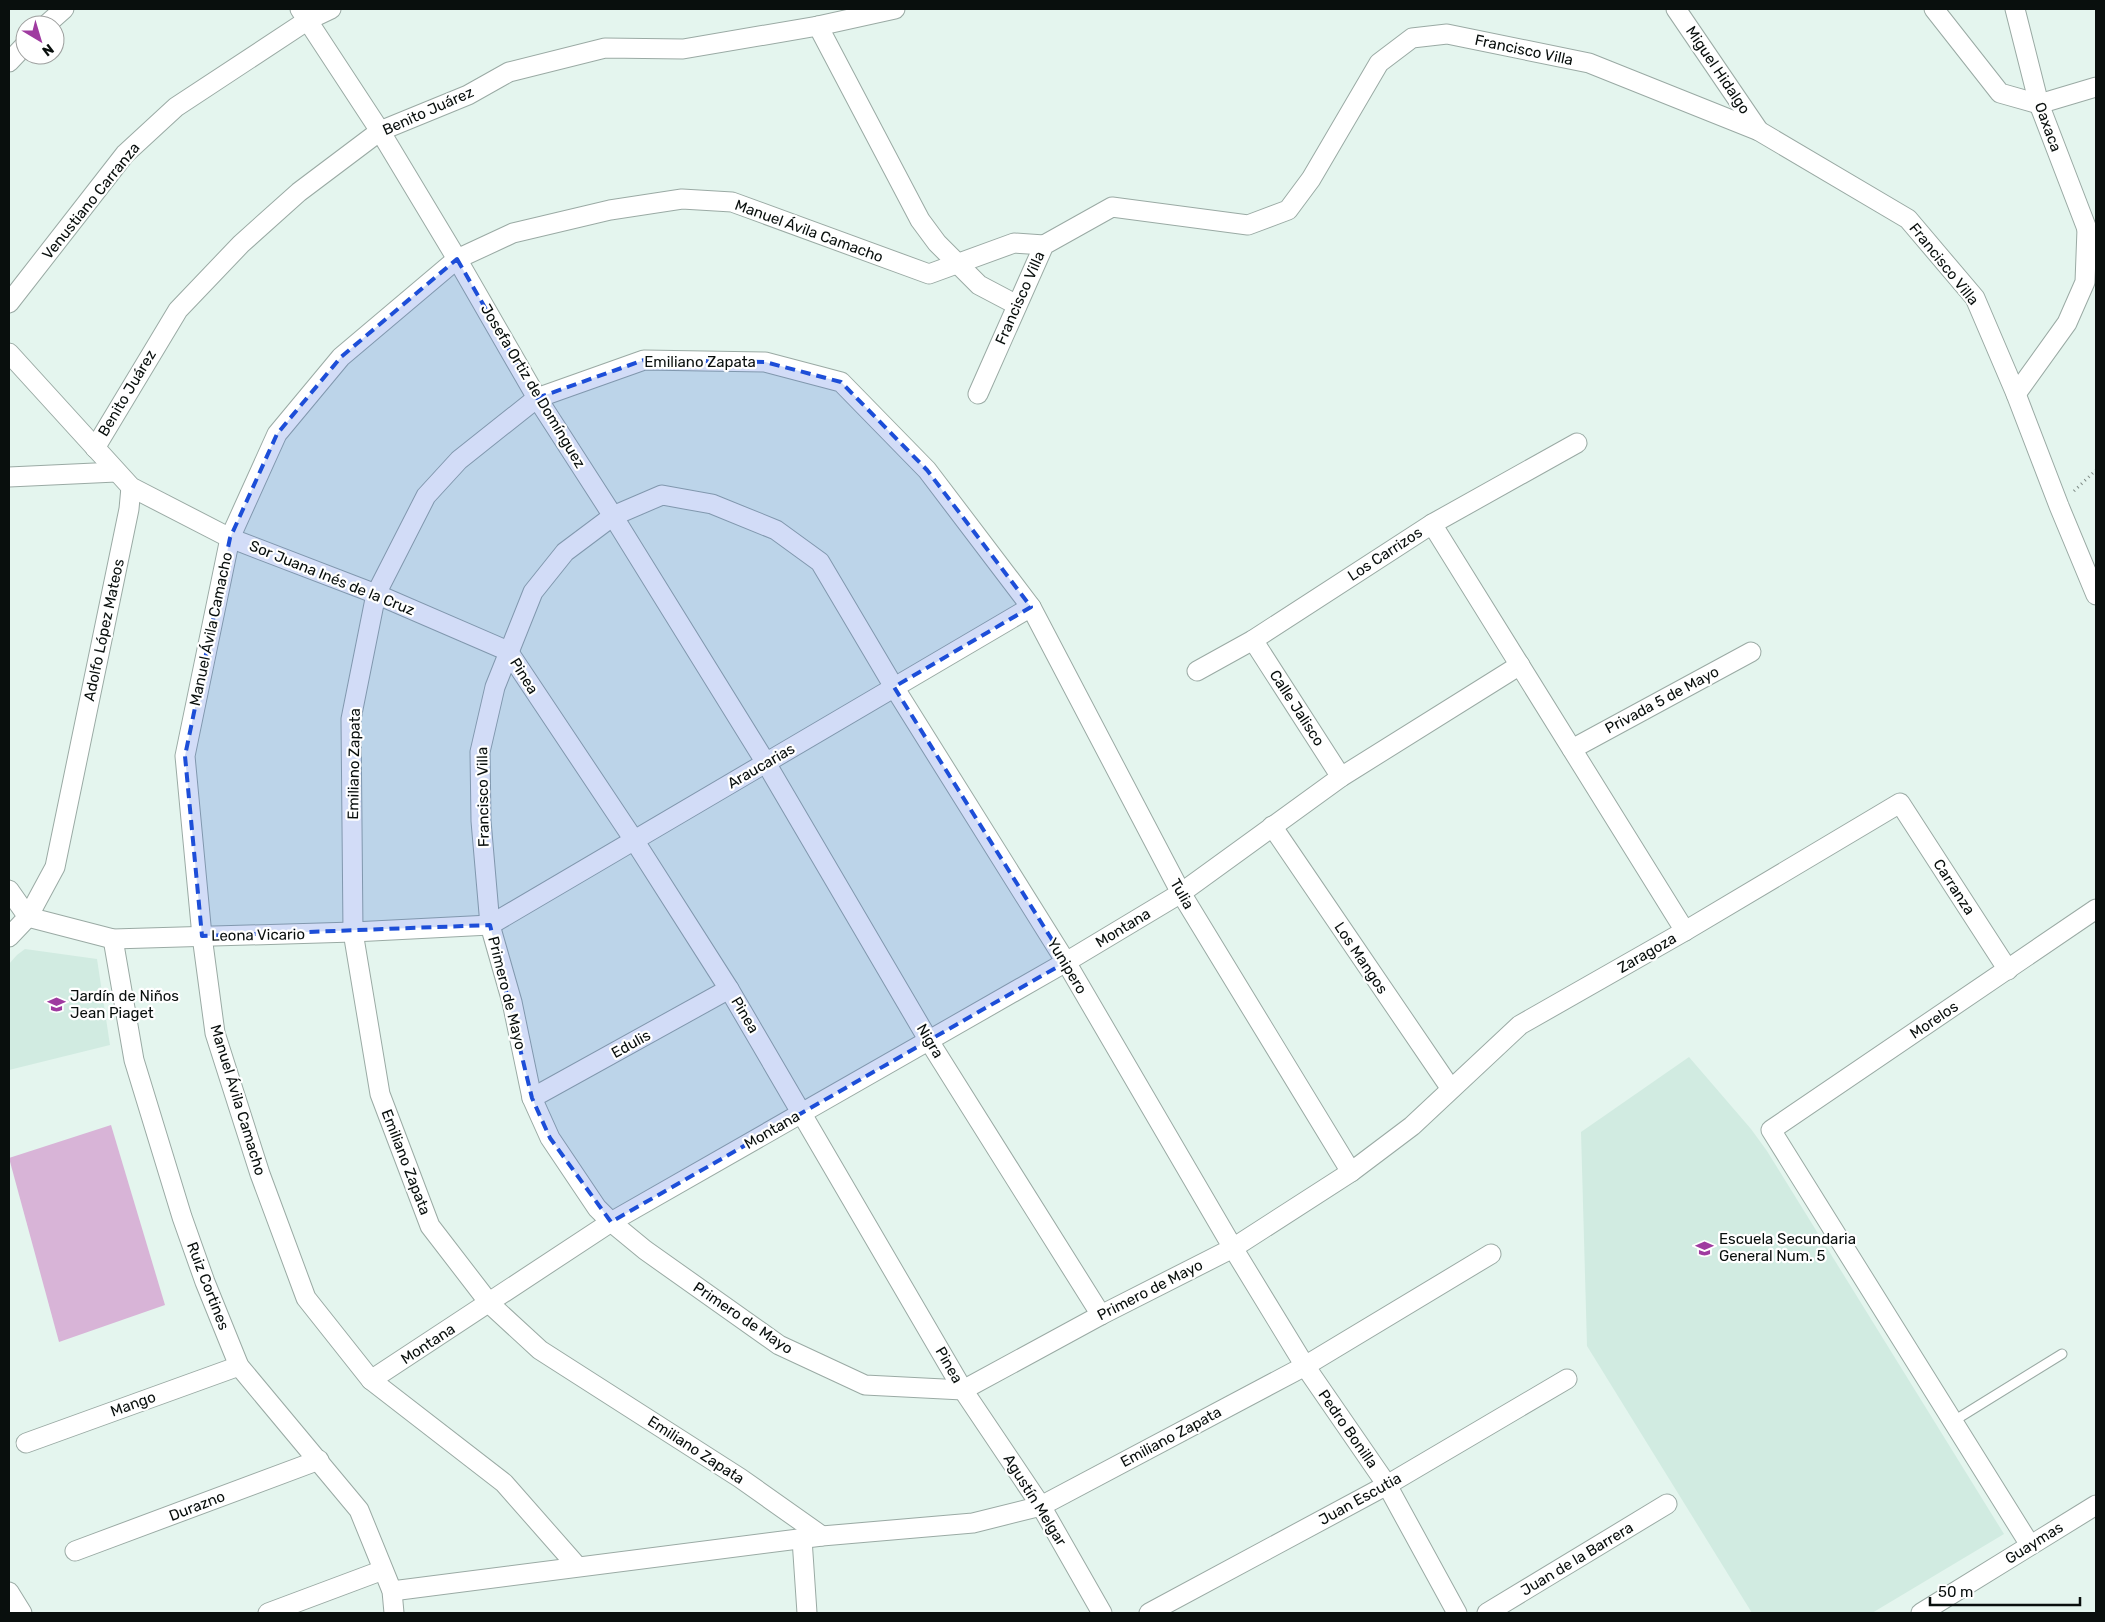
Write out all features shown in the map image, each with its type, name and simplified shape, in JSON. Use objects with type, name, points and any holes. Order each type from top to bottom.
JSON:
[{"type":"street","name":"Venustiano Carranza","points":[[9,303],[125,154],[176,107],[304,14],[331,9]]},
{"type":"street","name":"Benito Juárez","points":[[95,448],[178,310],[241,244],[299,192],[380,131],[468,94],[509,72],[605,48],[683,49],[818,26],[895,9]]},
{"type":"street","name":"Miguel Hidalgo","points":[[1676,9],[1759,131]]},
{"type":"street","points":[[1934,9],[2000,93],[2039,104],[2096,87]]},
{"type":"street","name":"Oaxaca","points":[[2015,9],[2039,104],[2091,234]]},
{"type":"street","name":"Josefa Ortiz de Domínguez","points":[[304,14],[380,131],[457,258],[537,398],[613,516],[766,763]]},
{"type":"street","points":[[818,26],[920,220],[957,264],[979,285],[1017,305]]},
{"type":"street","name":"Francisco Villa","points":[[978,394],[1044,245],[1112,207],[1248,226],[1288,210],[1311,179],[1379,63],[1412,38],[1447,34],[1589,63],[1759,131],[1908,219],[1975,298],[2016,394],[2096,595]]},
{"type":"street","name":"Manuel Ávila Camacho","points":[[577,1566],[504,1483],[371,1380],[306,1298],[260,1174],[215,1033],[202,936],[184,756],[230,538],[277,434],[342,357],[457,258],[513,233],[610,210],[682,199],[732,202],[929,274],[1014,243],[1044,245]]},
{"type":"street","points":[[2016,394],[2067,323],[2085,282],[2091,234]]},
{"type":"street","points":[[9,353],[131,487]]},
{"type":"street","name":"Emiliano Zapata","points":[[822,1536],[740,1478],[540,1350],[490,1304],[430,1226],[380,1094],[353,932],[351,719],[376,594],[426,496],[459,460],[537,398],[644,360],[765,362],[841,382],[927,470],[1031,607]]},
{"type":"street","name":"Los Carrizos","points":[[1197,671],[1253,640],[1432,524],[1577,443]]},
{"type":"street","points":[[9,477],[116,472]]},
{"type":"street","name":"Sor Juana Inés de la Cruz","points":[[131,487],[230,538],[376,594],[508,651]]},
{"type":"street","name":"Adolfo López Mateos","points":[[9,936],[28,917],[54,867],[131,487]]},
{"type":"street","name":"Francisco Villa","points":[[490,925],[481,821],[480,752],[495,686],[533,592],[565,552],[613,516],[662,495],[712,504],[776,530],[820,562],[894,687]]},
{"type":"street","points":[[1432,524],[1685,930]]},
{"type":"street","name":"Araucarias","points":[[490,925],[1031,607]]},
{"type":"street","name":"Tulia","points":[[1031,607],[1181,893],[1351,1172]]},
{"type":"street","name":"Calle Jalisco","points":[[1253,640],[1341,777]]},
{"type":"street","name":"Pinea","points":[[508,651],[634,840],[729,989],[963,1390]]},
{"type":"street","name":"Privada 5 de Mayo","points":[[1572,749],[1751,652]]},
{"type":"street","name":"Montana","points":[[371,1380],[490,1304],[611,1222],[1066,962],[1181,893],[1341,777],[1520,665]]},
{"type":"street","name":"Yunipero","points":[[894,687],[1066,962],[1232,1248]]},
{"type":"street","name":"Nigra","points":[[766,763],[929,1040],[1101,1315]]},
{"type":"street","name":"Zaragoza","points":[[1412,1126],[1520,1025],[1900,803]]},
{"type":"street","name":"Carranza","points":[[1900,803],[2008,970]]},
{"type":"street","name":"Los Mangos","points":[[1272,826],[1451,1089]]},
{"type":"street","points":[[9,890],[28,917]]},
{"type":"street","name":"Morelos","points":[[1952,1422],[1771,1130],[2096,909]]},
{"type":"street","name":"Leona Vicario","points":[[28,917],[114,939],[353,932],[490,925]]},
{"type":"street","name":"Primero de Mayo","points":[[490,925],[512,1002],[532,1098],[550,1138],[597,1208],[645,1250],[779,1345],[865,1385],[963,1390],[1101,1315],[1232,1248],[1351,1172],[1412,1126]]},
{"type":"street","name":"Ruiz Cortines","points":[[114,939],[134,1060],[182,1217],[205,1282],[240,1366],[359,1510],[392,1591],[394,1613]]},
{"type":"street","name":"Edulis","points":[[532,1098],[729,989]]},
{"type":"street","name":"Pedro Bonilla","points":[[1232,1248],[1305,1366],[1387,1485],[1458,1613]]},
{"type":"street","name":"Emiliano Zapata","points":[[392,1591],[822,1536],[973,1523],[1040,1506],[1305,1366],[1491,1254]]},
{"type":"street","name":"Mango","points":[[26,1443],[240,1366]]},
{"type":"street","name":"Juan Escutia","points":[[1149,1613],[1387,1485],[1568,1378]]},
{"type":"street","name":"Agustín Melgar","points":[[963,1390],[1040,1506],[1102,1613]]},
{"type":"street","points":[[1952,1422],[2030,1545]]},
{"type":"street","name":"Durazno","points":[[75,1551],[319,1460]]},
{"type":"street","name":"Juan de la Barrera","points":[[1487,1613],[1667,1504]]},
{"type":"street","name":"Guaymas","points":[[1921,1613],[2096,1505]]},
{"type":"street","points":[[802,1539],[808,1613]]},
{"type":"street","points":[[268,1613],[383,1570]]},
{"type":"street","points":[[9,1592],[22,1613]]},
{"type":"lane","points":[[1952,1422],[2062,1354]]},
{"type":"path","points":[[2059,506],[2096,470]]},
{"type":"highlighted area","points":[[457,259],[537,398],[644,360],[765,362],[841,382],[927,470],[1031,607],[894,687],[1066,962],[611,1222],[550,1138],[532,1098],[490,925],[202,936],[185,756],[230,538],[277,434],[341,357]]},
{"type":"shaded area","name":"Jardín de Niños Jean Piaget","points":[[25,949],[97,959],[110,1045],[9,1070],[9,964]]},
{"type":"shaded area","name":"Escuela Secundaria General Num. 5","points":[[1689,1057],[1751,1129],[1767,1151],[2004,1534],[1872,1613],[1752,1613],[1587,1346],[1581,1132]]},
{"type":"shaded area","points":[[111,1125],[165,1305],[59,1342],[9,1158]]},
{"type":"place","name":"Jardín de Niños Jean Piaget","points":[[56,1005]]},
{"type":"place","name":"Escuela Secundaria General Num. 5","points":[[1705,1248]]}]
